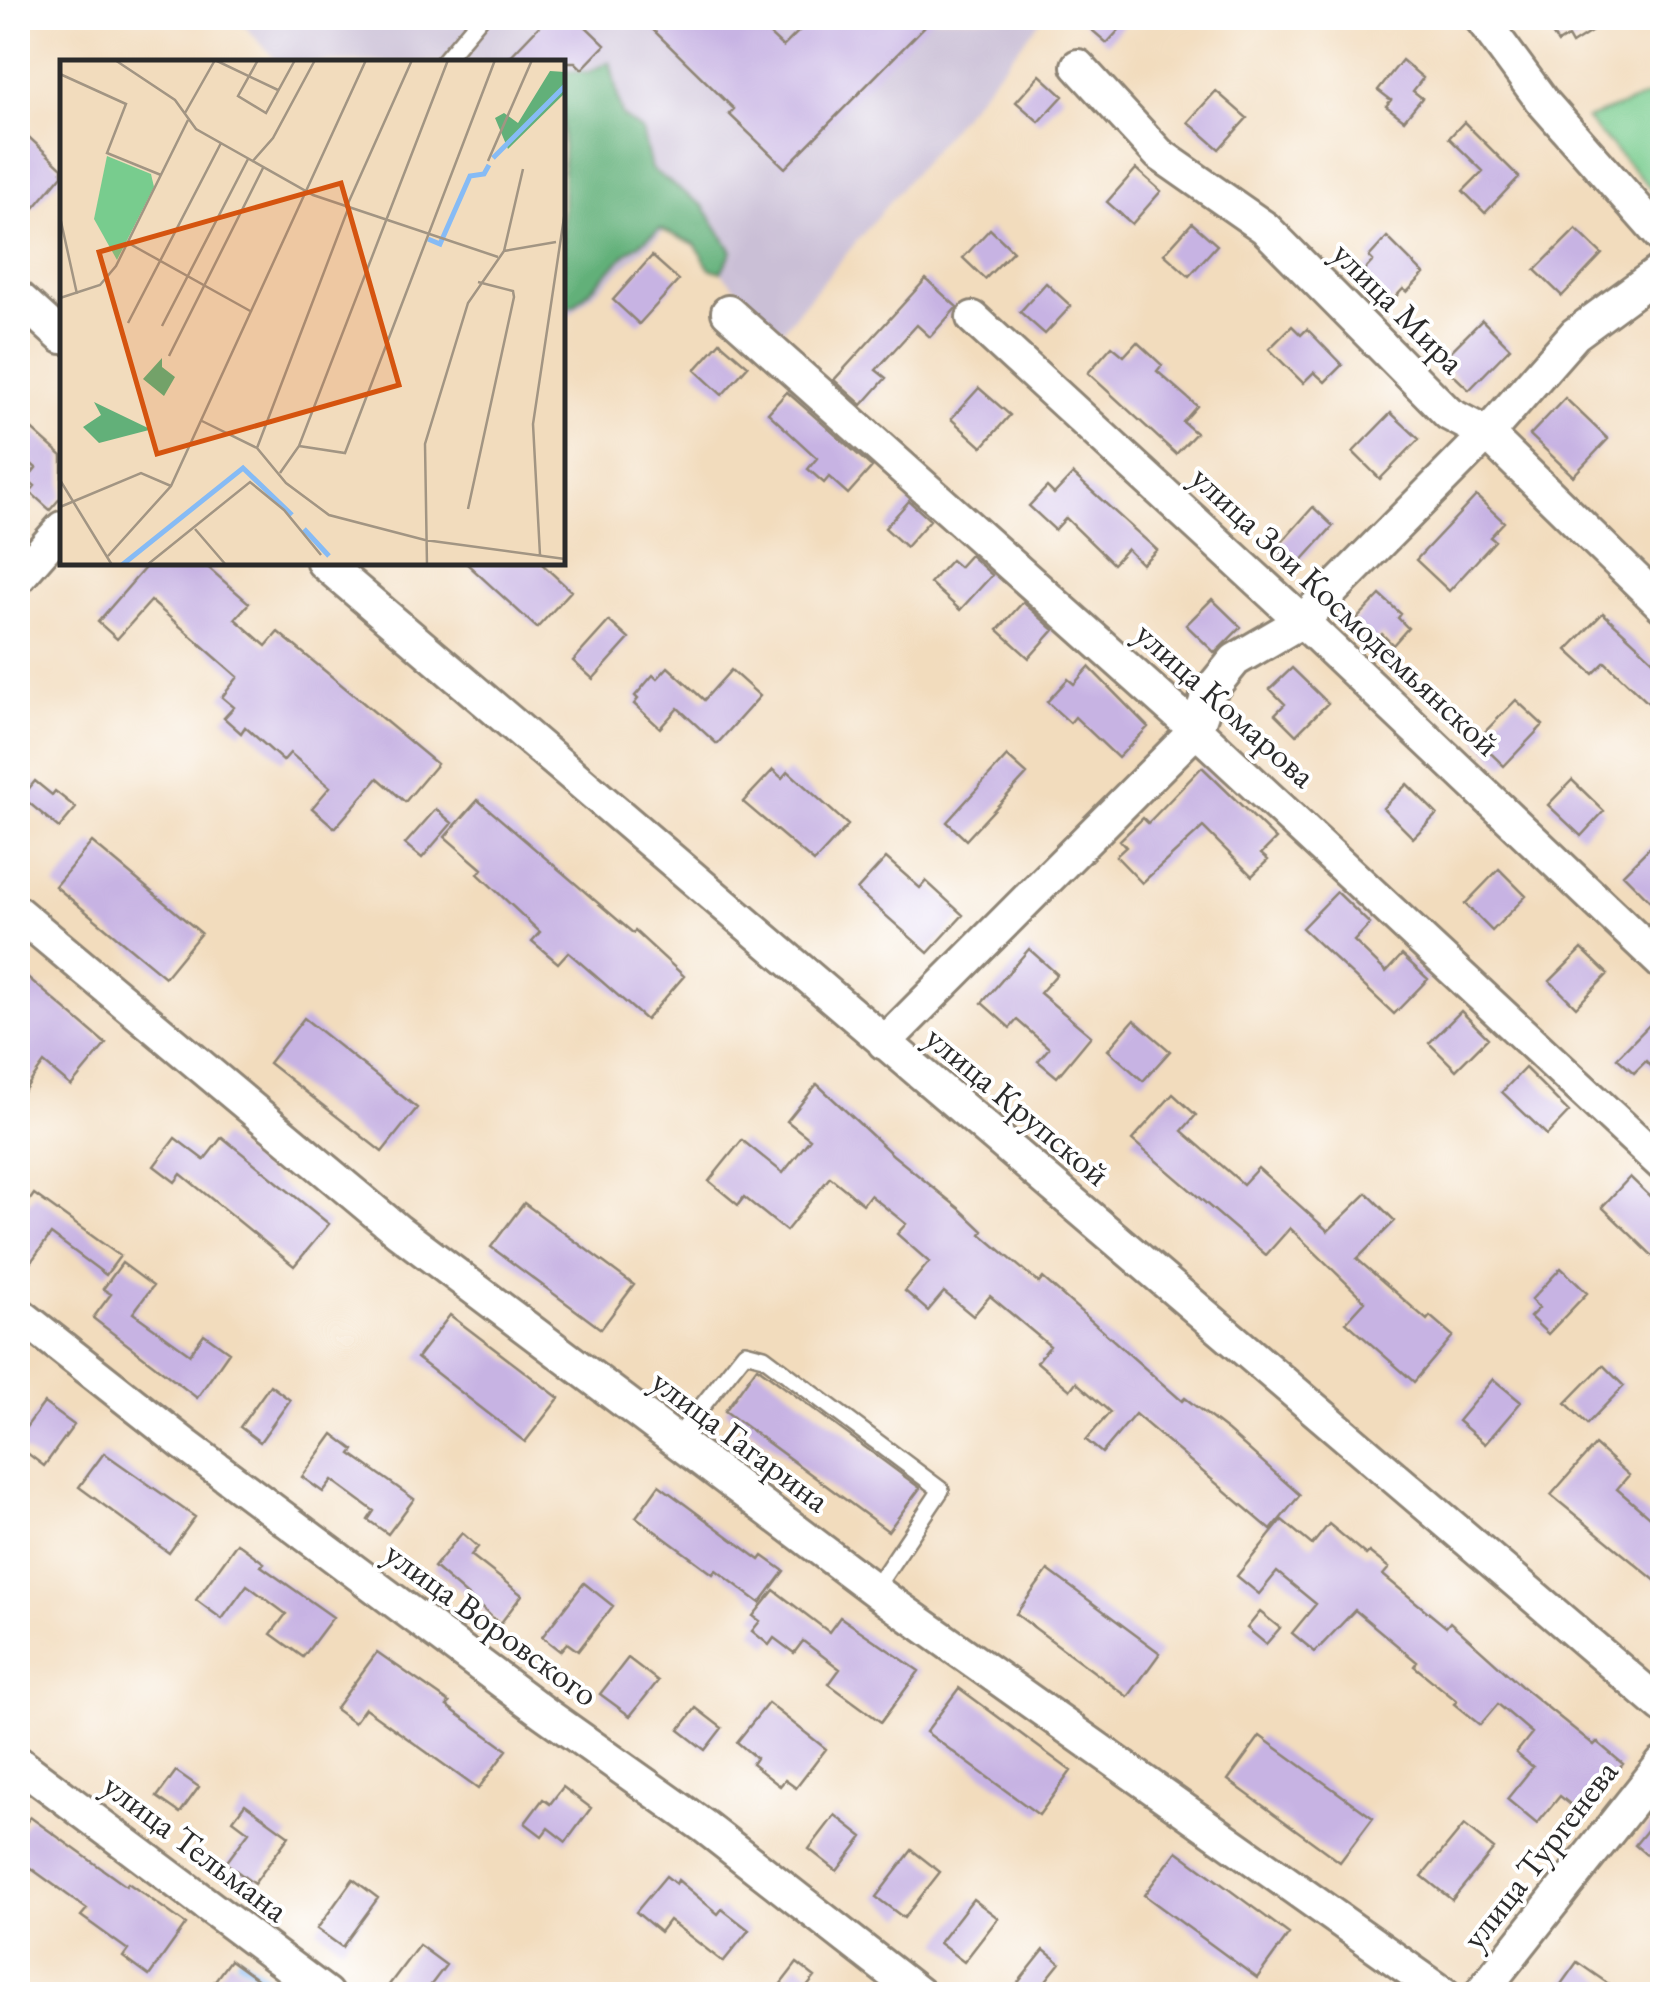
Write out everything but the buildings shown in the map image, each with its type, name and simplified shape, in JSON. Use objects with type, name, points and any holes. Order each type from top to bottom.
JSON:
[{"type":"street","points":[[1481,18],[1542,102],[1662,237]]},
{"type":"street","name":"улица Мира","points":[[1078,66],[1158,154],[1265,228],[1449,414],[1487,434],[1662,605]]},
{"type":"street","points":[[884,1043],[1196,730],[1209,692],[1235,660],[1302,621],[1487,434],[1575,334],[1662,270]]},
{"type":"street","points":[[18,298],[60,335]]},
{"type":"street","name":"улица Комарова","points":[[728,312],[1196,730],[1662,1164]]},
{"type":"street","name":"улица Зои Космодемьянской","points":[[973,318],[1302,621],[1662,964]]},
{"type":"street","points":[[18,578],[60,530]]},
{"type":"street","name":"улица Крупской","points":[[326,565],[1662,1706]]},
{"type":"street","name":"улица Гагарина","points":[[18,913],[398,1231],[874,1590],[1444,1994]]},
{"type":"street","name":"улица Воровского","points":[[18,1314],[184,1444],[705,1827],[920,1994]]},
{"type":"street","name":"улица Тельмана","points":[[18,1763],[326,1994]]},
{"type":"street","name":"улица Тургенева","points":[[1481,1994],[1662,1764]]},
{"type":"lane","points":[[445,60],[480,18]]},
{"type":"lane","points":[[675,1440],[745,1352],[764,1357],[941,1490],[874,1590]]},
{"type":"shaded area","points":[[237,18],[1043,18],[781,332],[672,224],[565,319],[565,60],[276,60]]},
{"type":"green space","points":[[610,61],[622,116],[642,131],[651,169],[703,206],[732,251],[721,272],[709,268],[695,244],[660,229],[628,252],[575,305],[565,308],[565,71],[587,73]]},
{"type":"green space","points":[[1662,91],[1662,200],[1586,119]]},
{"type":"waterway","points":[[240,1960],[288,1994]]}]
